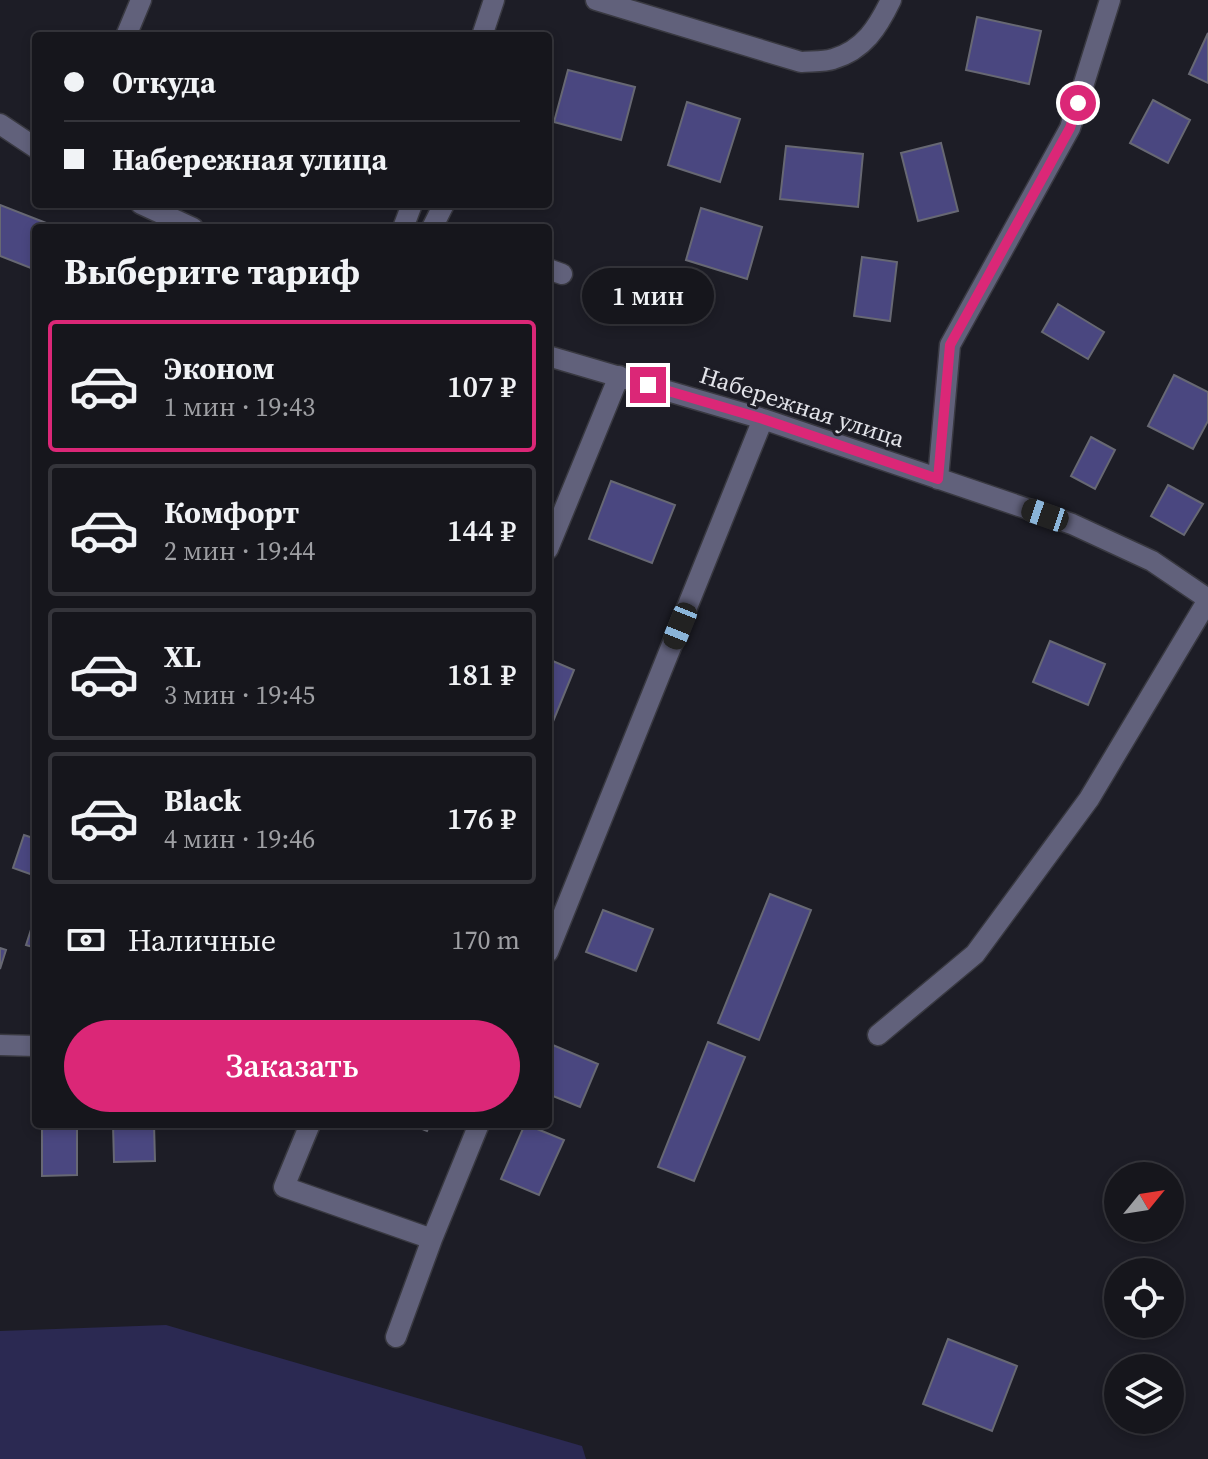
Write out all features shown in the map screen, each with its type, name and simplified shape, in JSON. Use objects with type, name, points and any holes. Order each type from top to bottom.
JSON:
[{"type":"street","points":[[128,32],[141,0]]},
{"type":"street","points":[[483,32],[494,0]]},
{"type":"street","points":[[596,0],[801,62],[832,60],[856,49],[880,24],[891,0]]},
{"type":"street","points":[[938,479],[950,345],[1070,128],[1110,0]]},
{"type":"street","points":[[0,124],[32,145]]},
{"type":"street","points":[[150,208],[184,224]]},
{"type":"street","name":"Набережная улица","points":[[552,357],[763,419],[1072,524],[1152,561],[1208,599]]},
{"type":"street","points":[[552,539],[619,376]]},
{"type":"street","points":[[552,942],[763,419]]},
{"type":"street","points":[[878,1035],[975,954],[1089,799],[1208,599]]},
{"type":"street","points":[[0,1045],[32,1046]]},
{"type":"street","points":[[308,1128],[284,1187],[432,1239]]},
{"type":"street","points":[[396,1337],[477,1128]]},
{"type":"shaded area","points":[[166,1325],[582,1446],[586,1459],[0,1459],[0,1331]]},
{"type":"building","points":[[977,17],[1041,31],[1029,84],[966,70]]},
{"type":"building","points":[[1208,33],[1208,83],[1189,74]]},
{"type":"building","points":[[568,70],[635,87],[621,140],[554,122]]},
{"type":"building","points":[[1153,100],[1190,120],[1168,163],[1130,143]]},
{"type":"building","points":[[687,102],[740,119],[720,182],[668,165]]},
{"type":"building","points":[[941,143],[958,211],[918,221],[901,153]]},
{"type":"building","points":[[786,146],[863,154],[858,207],[780,199]]},
{"type":"building","points":[[0,205],[49,224],[32,224],[32,268],[0,256]]},
{"type":"building","points":[[701,208],[762,227],[747,279],[686,260]]},
{"type":"building","points":[[862,257],[897,262],[890,321],[854,316]]},
{"type":"building","points":[[1058,304],[1104,332],[1088,359],[1042,332]]},
{"type":"building","points":[[1174,375],[1208,392],[1208,421],[1193,449],[1148,426]]},
{"type":"building","points":[[1091,437],[1115,450],[1095,489],[1071,476]]},
{"type":"building","points":[[611,481],[675,505],[652,563],[589,539]]},
{"type":"building","points":[[1168,485],[1203,504],[1184,535],[1151,516]]},
{"type":"building","points":[[1050,641],[1105,664],[1088,705],[1033,682]]},
{"type":"building","points":[[552,661],[574,670],[552,724]]},
{"type":"building","points":[[24,835],[32,838],[32,875],[13,868]]},
{"type":"building","points":[[770,894],[811,910],[759,1040],[718,1023]]},
{"type":"building","points":[[603,910],[653,929],[636,971],[586,952]]},
{"type":"building","points":[[32,926],[32,947],[26,945]]},
{"type":"building","points":[[0,948],[6,950],[0,969]]},
{"type":"building","points":[[708,1042],[745,1057],[694,1181],[658,1167]]},
{"type":"building","points":[[552,1045],[598,1064],[580,1107],[552,1096]]},
{"type":"building","points":[[42,1128],[77,1128],[77,1175],[42,1176]]},
{"type":"building","points":[[113,1128],[154,1128],[155,1161],[114,1162]]},
{"type":"building","points":[[523,1128],[535,1128],[564,1140],[539,1195],[501,1179]]},
{"type":"building","points":[[948,1339],[1017,1366],[992,1431],[923,1404]]},
{"type":"route","points":[[648,385],[763,419],[938,479],[950,345],[1070,128],[1078,103]]}]
